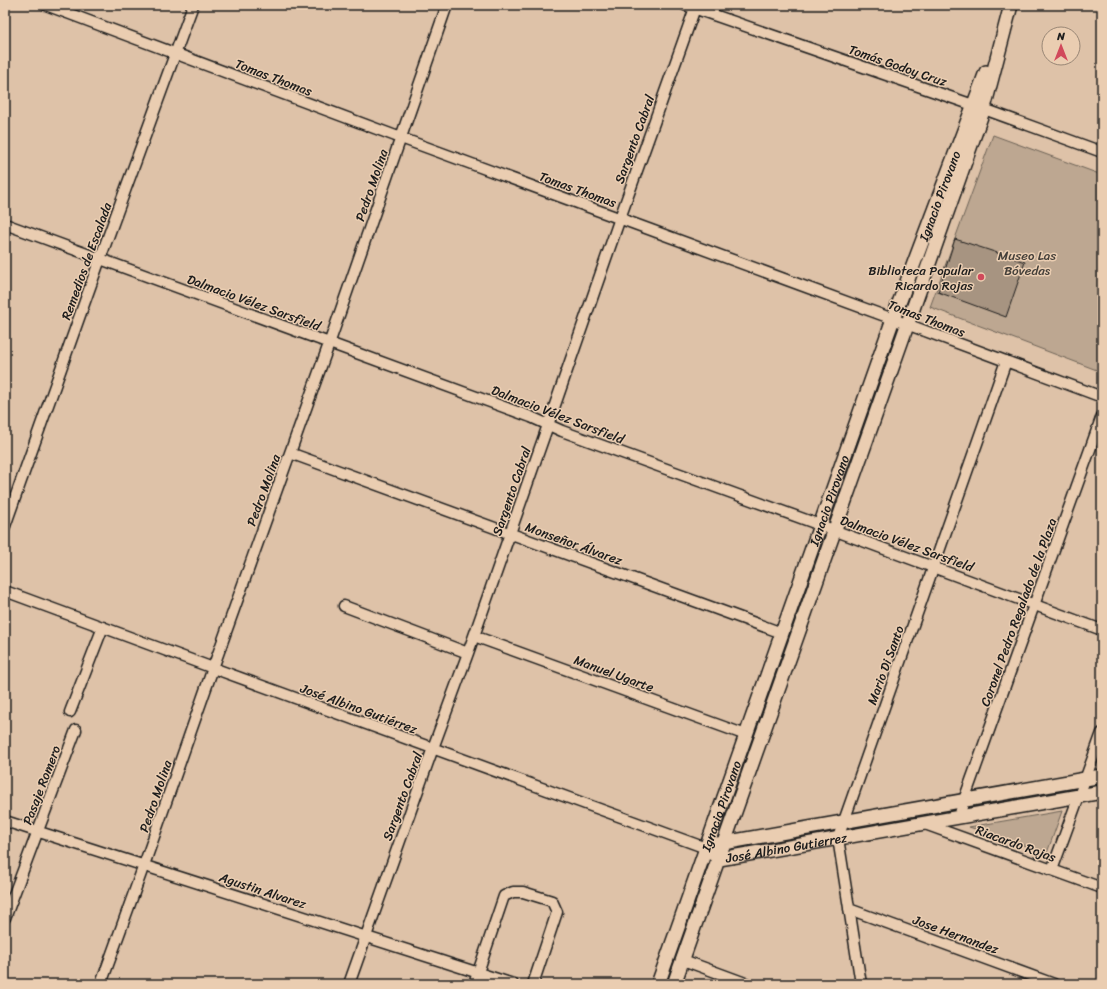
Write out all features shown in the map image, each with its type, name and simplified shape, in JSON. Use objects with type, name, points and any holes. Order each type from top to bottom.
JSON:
[{"type":"street","name":"Tomas Thomas","points":[[46,5],[401,138],[908,324],[1102,398]]},
{"type":"street","name":"Remedios de Escalada","points":[[5,526],[100,259],[193,5]]},
{"type":"street","name":"Pedro Molina","points":[[101,984],[329,344],[447,5]]},
{"type":"street","name":"Ignacio Pirovano","points":[[676,979],[908,324],[1011,5]]},
{"type":"street","name":"Tomás Godoy Cruz","points":[[692,6],[978,106],[1102,152]]},
{"type":"street","name":"Sargento Cabral","points":[[349,984],[432,748],[468,653],[510,534],[692,6]]},
{"type":"street","name":"Ignacio Pirovano","points":[[658,984],[893,319],[978,106]]},
{"type":"street","name":"Dalmacio Vélez Sarsfield","points":[[5,224],[1102,630]]},
{"type":"street","name":"Mario Di Santo","points":[[860,984],[838,838],[1006,361]]},
{"type":"street","name":"Coronel Pedro Regalado de la Plaza","points":[[959,817],[1102,416]]},
{"type":"street","name":"Monseñor Álvarez","points":[[290,453],[782,633]]},
{"type":"street","name":"José Albino Gutiérrez","points":[[5,590],[213,668],[706,848]]},
{"type":"street","points":[[344,606],[468,653]]},
{"type":"street","points":[[70,712],[102,627]]},
{"type":"street","name":"Manuel Ugarte","points":[[474,636],[746,735]]},
{"type":"street","name":"Pasaje Romero","points":[[5,918],[76,730]]},
{"type":"street","points":[[1052,870],[1102,733]]},
{"type":"street","name":"José Albino Gutierrez","points":[[706,848],[724,843],[1102,776]]},
{"type":"street","name":"José Albino Gutierrez","points":[[706,848],[719,859],[1102,792]]},
{"type":"street","name":"Agustin Alvarez","points":[[5,821],[513,984]]},
{"type":"street","name":"Riacardo Rojas","points":[[922,823],[1102,888]]},
{"type":"street","points":[[474,984],[504,896],[513,892],[524,892],[552,901],[557,912],[533,984]]},
{"type":"street","name":"Jose Hernandez","points":[[849,909],[1054,984]]},
{"type":"street","points":[[673,940],[688,945]]},
{"type":"street","points":[[683,960],[748,984]]},
{"type":"street","points":[[663,970],[676,979]]},
{"type":"green space","name":"Museo Las Bóvedas","points":[[993,135],[1102,175],[1102,372],[930,307]]},
{"type":"green space","points":[[1066,788],[1064,793],[973,808],[974,804]]},
{"type":"green space","points":[[1062,811],[1047,853],[969,827]]},
{"type":"green space","points":[[823,831],[822,835],[743,849],[745,845]]},
{"type":"building","name":"Biblioteca Popular Ricardo Rojas","points":[[955,239],[1025,262],[1006,317],[938,292]]},
{"type":"place","name":"Biblioteca Popular Ricardo Rojas","points":[[981,277]]}]
